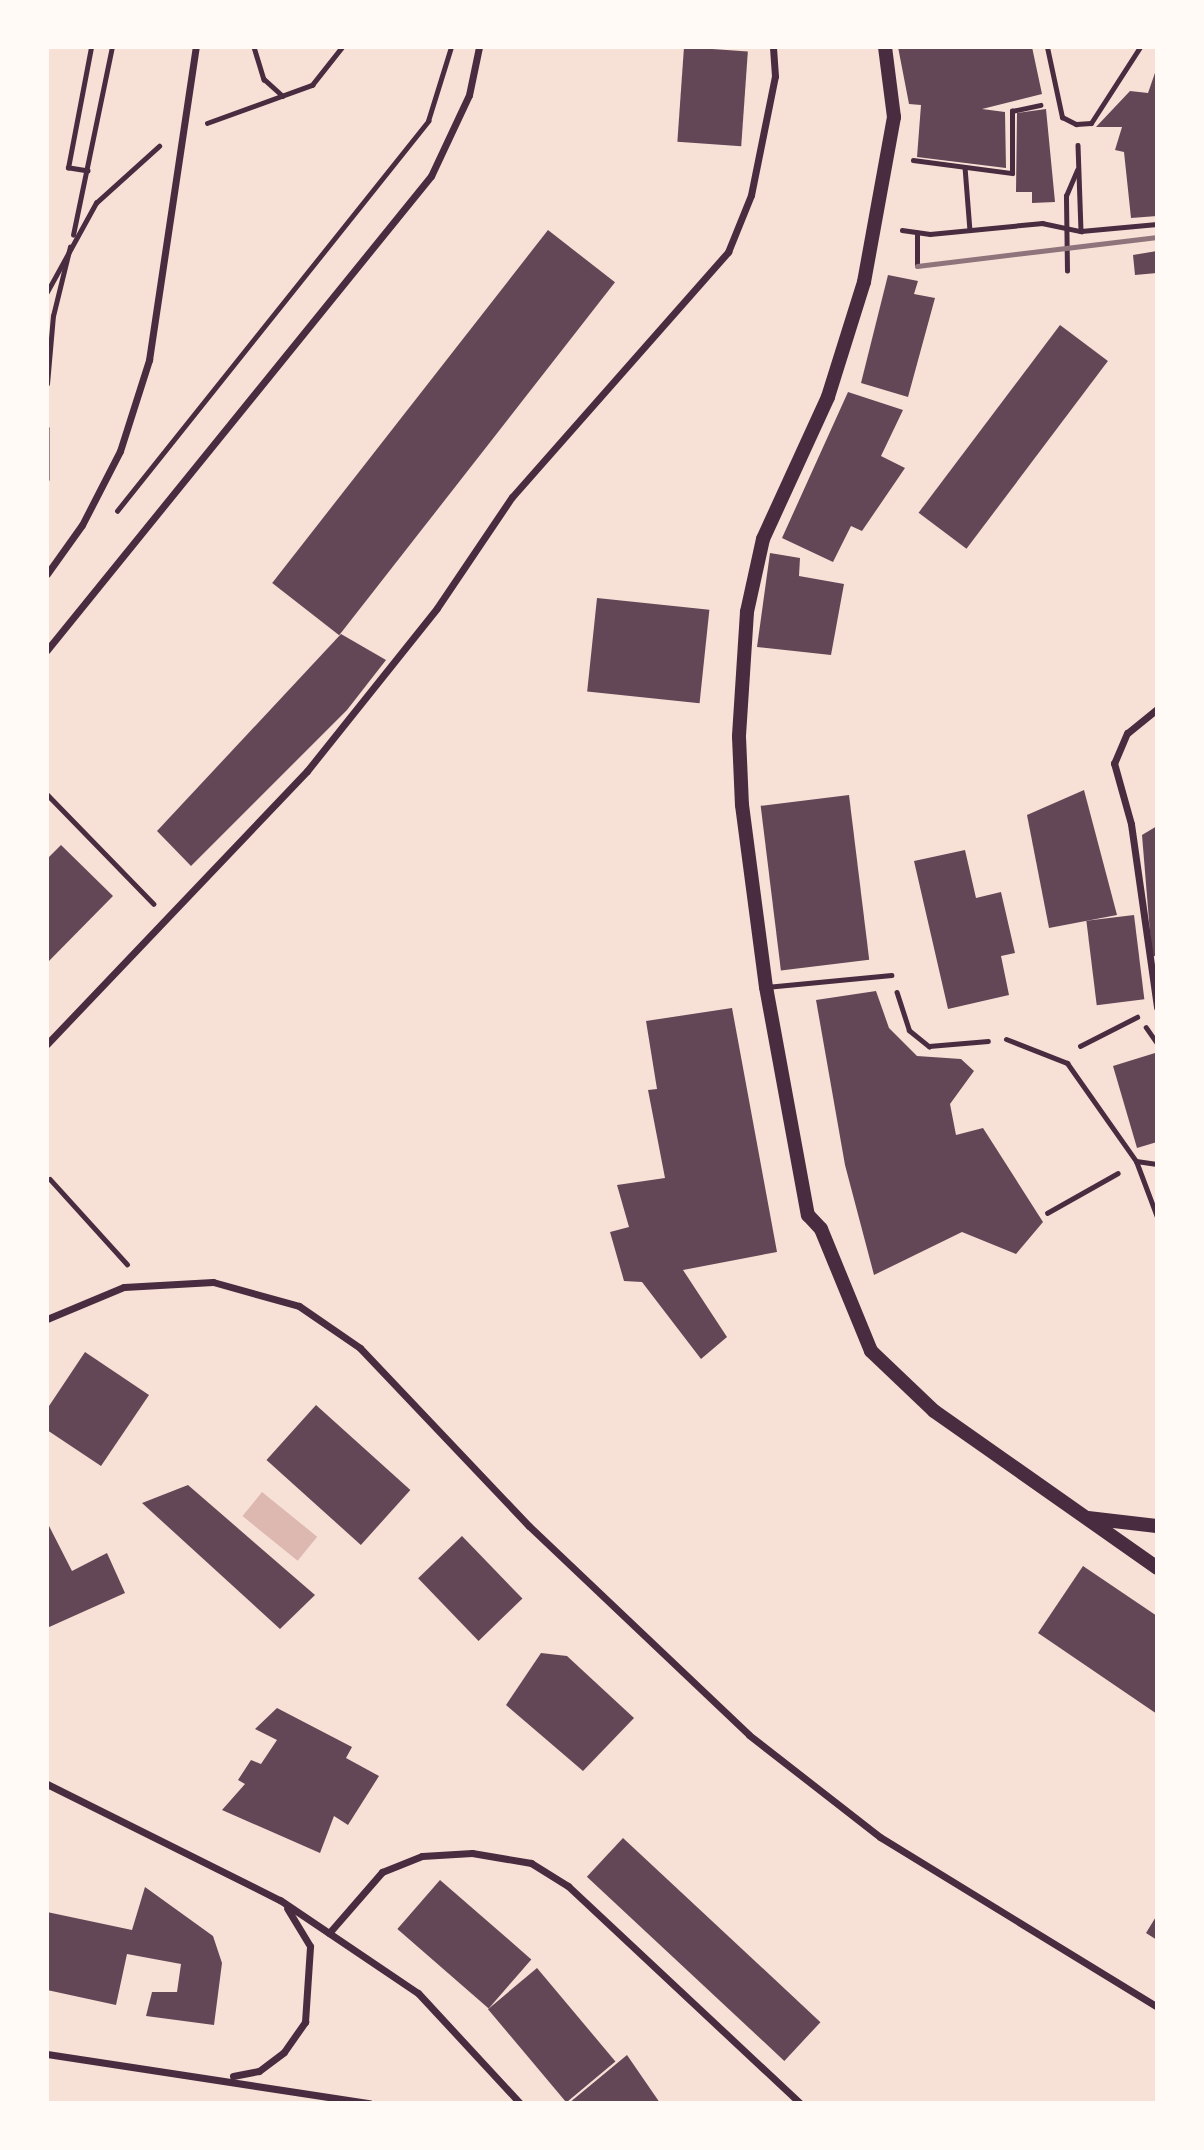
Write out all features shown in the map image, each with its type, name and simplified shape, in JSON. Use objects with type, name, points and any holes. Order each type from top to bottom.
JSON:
[{"type":"main road","points":[[885,47],[894,117],[864,282],[828,397],[763,539],[747,612],[738,737],[742,805],[766,987],[808,1215],[821,1229],[871,1351],[934,1410],[1157,1568]]},
{"type":"main road","points":[[1087,1518],[1157,1526]]},
{"type":"street","points":[[47,574],[82,525],[120,451],[149,360],[196,47]]},
{"type":"street","points":[[47,650],[431,176],[469,94],[479,47]]},
{"type":"street","points":[[47,1044],[307,771],[437,608],[512,497],[728,253],[751,195],[775,76],[773,47]]},
{"type":"street","points":[[1157,709],[1127,733],[1114,763],[1131,824],[1157,1007]]},
{"type":"street","points":[[47,1319],[124,1287],[213,1282],[299,1306],[360,1348],[538,1535],[749,1735],[880,1837],[1157,2007]]},
{"type":"street","points":[[47,1784],[280,1900],[418,1993],[520,2103]]},
{"type":"street","points":[[329,1933],[382,1872],[422,1856],[472,1853],[531,1863],[568,1886],[800,2103]]},
{"type":"street","points":[[228,2077],[259,2071],[284,2052],[304,2022],[310,1946],[280,1900]]},
{"type":"street","points":[[47,2054],[228,2077],[369,2103]]},
{"type":"lane","points":[[1047,47],[1062,117],[1076,124],[1091,123],[1140,47]]},
{"type":"lane","points":[[766,987],[891,975]]},
{"type":"lane","points":[[1006,1038],[1067,1063],[1136,1161],[1157,1217]]},
{"type":"lane","points":[[1136,1161],[1157,1164]]},
{"type":"path","points":[[88,171],[68,168],[91,47]]},
{"type":"path","points":[[47,384],[53,316],[88,171],[112,47]]},
{"type":"path","points":[[254,47],[264,79],[283,96]]},
{"type":"path","points":[[193,128],[312,85],[342,47]]},
{"type":"path","points":[[112,517],[428,121],[451,47]]},
{"type":"path","points":[[912,160],[1012,173],[1012,111],[1051,103]]},
{"type":"path","points":[[1078,141],[1081,231]]},
{"type":"path","points":[[47,292],[72,237],[96,202],[159,147]]},
{"type":"path","points":[[1067,271],[1066,196],[1079,166]]},
{"type":"path","points":[[965,167],[970,230]]},
{"type":"path","points":[[902,230],[943,233],[1042,223],[1081,231],[1157,224]]},
{"type":"path","points":[[917,233],[917,265]]},
{"type":"path","points":[[47,428],[47,479]]},
{"type":"path","points":[[47,794],[145,895]]},
{"type":"path","points":[[891,975],[909,1030],[929,1045],[1006,1038]]},
{"type":"path","points":[[1067,1063],[1084,1040],[1139,1016],[1157,1043]]},
{"type":"path","points":[[1047,1213],[1136,1161]]},
{"type":"path","points":[[50,1179],[115,1248]]},
{"type":"shaded area","points":[[262,1492],[317,1537],[298,1561],[242,1516]]},
{"type":"building","points":[[684,47],[748,51],[741,146],[677,142]]},
{"type":"building","points":[[898,47],[1032,47],[1042,94],[982,109],[1005,112],[1006,168],[917,157],[921,105],[909,104]]},
{"type":"building","points":[[1157,67],[1157,216],[1131,218],[1124,152],[1115,150],[1122,127],[1096,127],[1130,91],[1148,93]]},
{"type":"building","points":[[1046,109],[1055,202],[1032,203],[1032,192],[1016,192],[1017,113]]},
{"type":"building","points":[[548,230],[615,282],[339,635],[272,583]]},
{"type":"building","points":[[1157,251],[1157,273],[1135,275],[1133,255]]},
{"type":"building","points":[[888,275],[918,281],[914,294],[935,298],[908,397],[861,383]]},
{"type":"building","points":[[1060,325],[1108,361],[966,549],[919,513]]},
{"type":"building","points":[[848,392],[903,410],[881,456],[905,468],[862,531],[851,526],[833,562],[782,538]]},
{"type":"building","points":[[770,553],[800,558],[799,576],[844,584],[831,655],[757,647]]},
{"type":"building","points":[[597,598],[709,610],[700,703],[587,691]]},
{"type":"building","points":[[341,634],[386,660],[347,710],[191,866],[157,831]]},
{"type":"building","points":[[1084,790],[1117,915],[1049,928],[1027,815]]},
{"type":"building","points":[[849,795],[869,960],[781,971],[761,806]]},
{"type":"building","points":[[1157,826],[1157,955],[1152,957],[1142,835]]},
{"type":"building","points":[[61,845],[113,896],[47,963],[47,859]]},
{"type":"building","points":[[965,850],[976,898],[1001,892],[1015,953],[1001,956],[1009,995],[948,1009],[914,861]]},
{"type":"building","points":[[1134,915],[1144,999],[1097,1005],[1086,921]]},
{"type":"building","points":[[876,991],[889,1028],[917,1056],[961,1059],[974,1071],[950,1104],[956,1135],[983,1128],[1043,1222],[1016,1254],[962,1232],[874,1275],[845,1165],[816,1000]]},
{"type":"building","points":[[732,1008],[777,1252],[683,1270],[727,1337],[701,1359],[642,1282],[624,1281],[610,1232],[629,1227],[617,1185],[665,1178],[648,1090],[657,1089],[646,1021]]},
{"type":"building","points":[[1155,1053],[1157,1142],[1137,1148],[1113,1066]]},
{"type":"building","points":[[85,1352],[149,1395],[101,1466],[47,1430],[47,1409]]},
{"type":"building","points":[[316,1405],[410,1490],[361,1545],[266,1460]]},
{"type":"building","points":[[188,1485],[315,1595],[280,1629],[142,1503]]},
{"type":"building","points":[[47,1522],[72,1571],[107,1553],[125,1593],[47,1628]]},
{"type":"building","points":[[462,1536],[522,1599],[479,1641],[418,1578]]},
{"type":"building","points":[[1083,1566],[1157,1616],[1157,1714],[1038,1633]]},
{"type":"building","points":[[541,1653],[567,1656],[634,1718],[583,1771],[506,1705]]},
{"type":"building","points":[[277,1708],[352,1747],[346,1758],[379,1776],[348,1825],[334,1816],[320,1853],[222,1810],[245,1784],[238,1780],[251,1760],[261,1764],[277,1740],[255,1729]]},
{"type":"building","points":[[623,1838],[820,2022],[784,2061],[587,1877]]},
{"type":"building","points":[[440,1880],[531,1959],[489,2008],[397,1929]]},
{"type":"building","points":[[145,1887],[213,1936],[222,1963],[214,2025],[146,2016],[152,1992],[177,1992],[181,1964],[127,1954],[116,2005],[47,1990],[47,1912],[132,1930]]},
{"type":"building","points":[[1157,1915],[1157,1940],[1146,1933]]},
{"type":"building","points":[[537,1968],[615,2061],[566,2103],[488,2009]]},
{"type":"building","points":[[627,2055],[660,2103],[569,2103]]},
{"type":"railway","points":[[917,266],[1157,237]]}]
